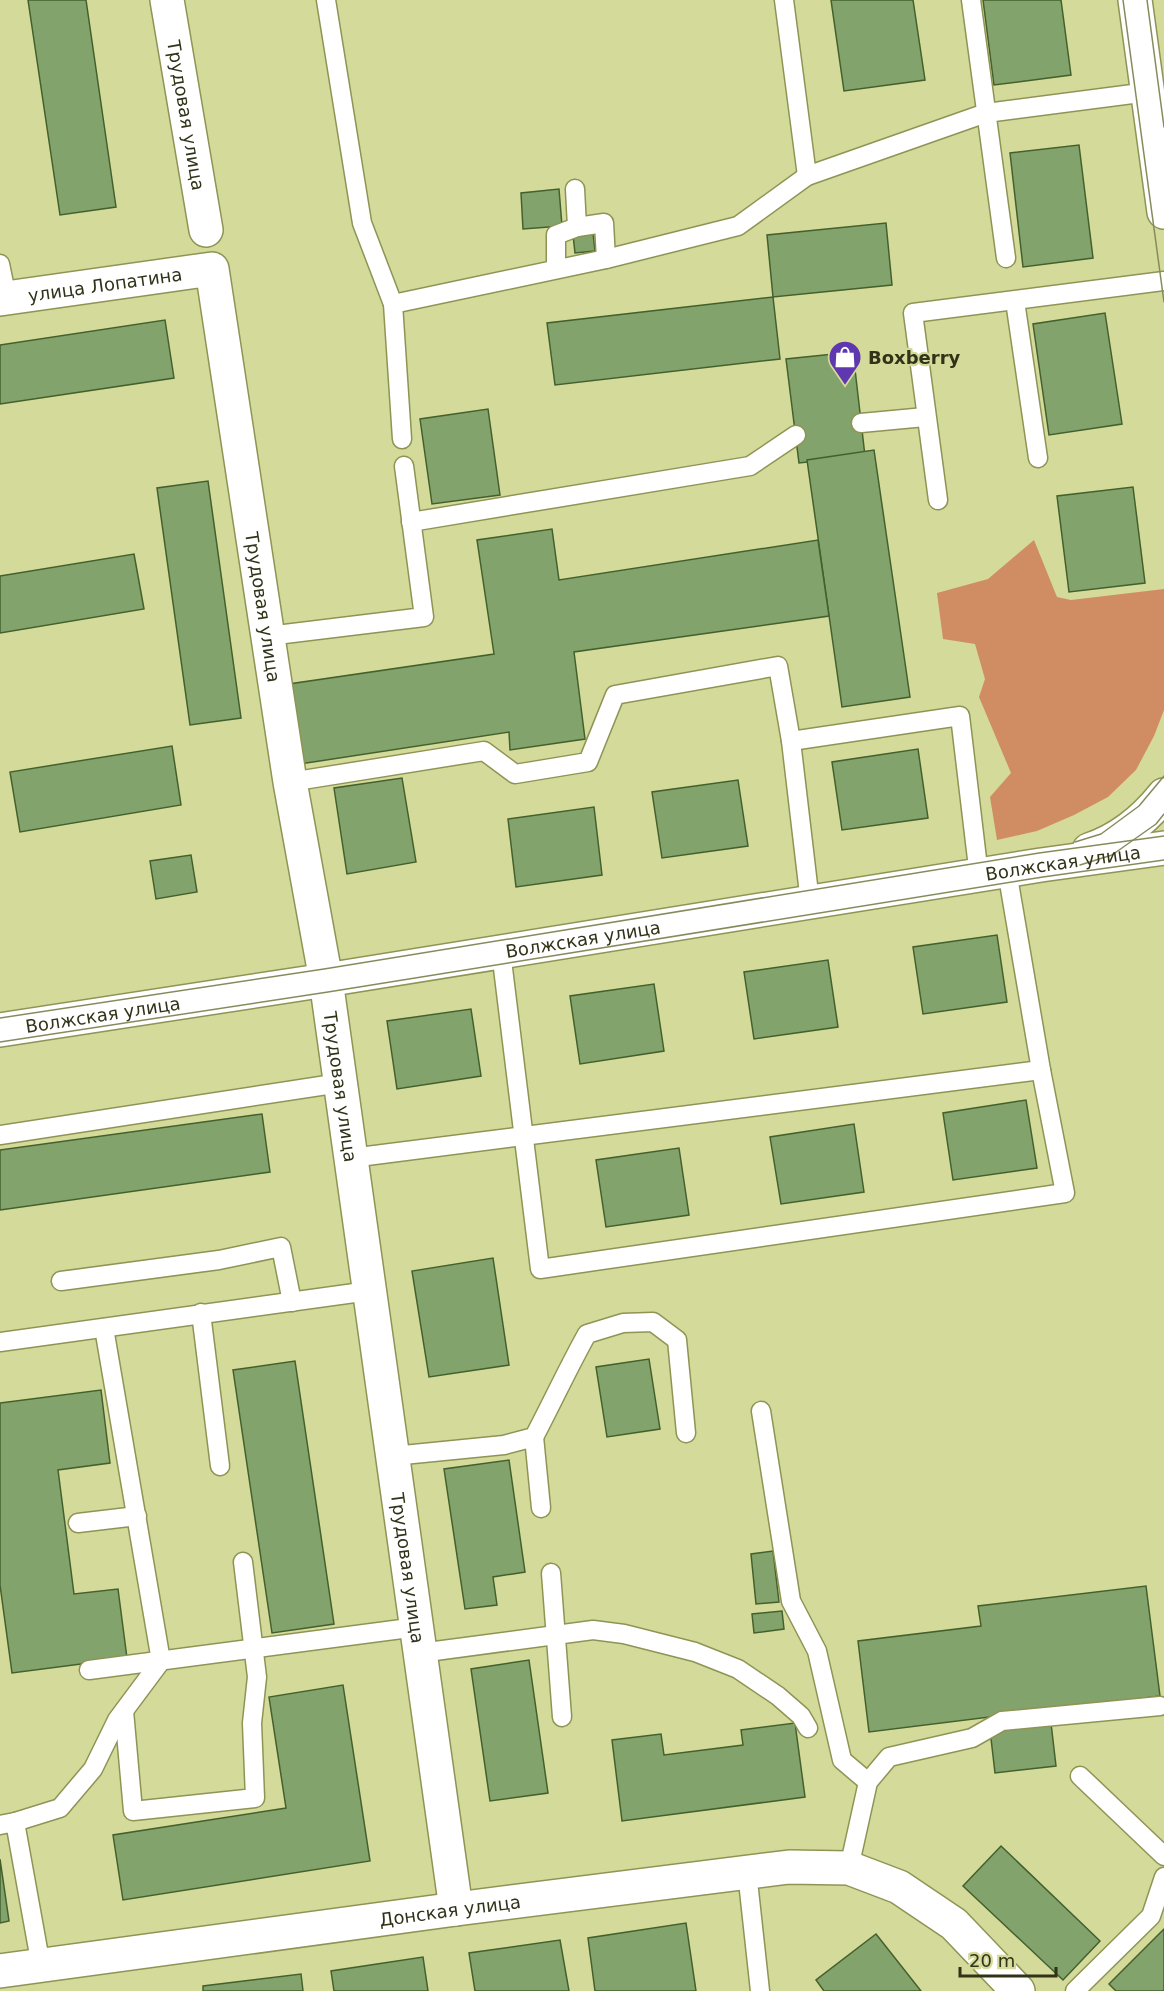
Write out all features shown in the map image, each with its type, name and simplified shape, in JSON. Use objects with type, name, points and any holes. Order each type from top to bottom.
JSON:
[{"type":"street","name":"Трудовая улица","points":[[167,0],[206,230]]},
{"type":"street","points":[[1135,0],[1164,212]]},
{"type":"street","name":"Трудовая улица","points":[[212,269],[291,782],[326,980],[456,1909]]},
{"type":"street","name":"улица Лопатина","points":[[4,298],[212,269]]},
{"type":"street","points":[[1041,865],[1107,844],[1148,816],[1164,795]]},
{"type":"street","name":"Волжская улица","points":[[0,1030],[1041,865],[1164,848]]},
{"type":"street","name":"Донская улица","points":[[0,1971],[789,1866],[849,1868],[899,1887],[954,1924],[1018,1991]]},
{"type":"lane","points":[[326,0],[362,223],[393,304],[402,439]]},
{"type":"lane","points":[[784,0],[807,176]]},
{"type":"lane","points":[[971,0],[1006,258]]},
{"type":"lane","points":[[393,304],[606,259],[738,226],[807,176],[986,112],[1148,92]]},
{"type":"lane","points":[[575,189],[577,227]]},
{"type":"lane","points":[[556,269],[556,235],[577,227],[604,223],[606,259]]},
{"type":"lane","points":[[0,264],[4,298]]},
{"type":"lane","points":[[938,500],[925,417],[913,313],[1164,281]]},
{"type":"lane","points":[[1015,301],[1038,458]]},
{"type":"lane","points":[[861,423],[925,417]]},
{"type":"lane","points":[[411,522],[750,466],[796,435]]},
{"type":"lane","points":[[268,636],[424,617],[404,466]]},
{"type":"lane","points":[[291,782],[484,751],[515,774],[588,762],[615,695],[777,666],[791,741],[810,902]]},
{"type":"lane","points":[[501,952],[540,1269],[1065,1193],[1041,1070],[993,873],[960,716],[791,741]]},
{"type":"lane","points":[[351,1158],[1041,1070]]},
{"type":"lane","points":[[0,1135],[340,1083]]},
{"type":"lane","points":[[61,1281],[219,1260],[281,1247],[291,1302]]},
{"type":"lane","points":[[0,1342],[369,1291]]},
{"type":"lane","points":[[201,1313],[219,1466]]},
{"type":"lane","points":[[541,1508],[534,1437],[587,1334],[623,1323],[652,1322],[677,1340],[686,1433]]},
{"type":"lane","points":[[41,1966],[7,1824],[60,1808],[93,1769],[117,1720],[161,1661],[104,1328]]},
{"type":"lane","points":[[760,1411],[791,1601],[817,1651],[842,1760],[868,1782]]},
{"type":"lane","points":[[393,1456],[504,1445],[534,1437]]},
{"type":"lane","points":[[78,1523],[136,1516]]},
{"type":"lane","points":[[124,1712],[133,1811],[255,1798],[252,1723],[257,1677],[243,1562]]},
{"type":"lane","points":[[551,1573],[562,1717]]},
{"type":"lane","points":[[89,1670],[254,1649],[556,1635],[593,1630],[624,1634],[694,1652],[738,1669],[770,1690],[801,1716],[808,1728]]},
{"type":"lane","points":[[849,1868],[868,1782],[889,1757],[972,1738],[1002,1721],[1160,1706]]},
{"type":"lane","points":[[1080,1776],[1164,1856]]},
{"type":"lane","points":[[747,1872],[760,1991]]},
{"type":"lane","points":[[1075,1991],[1151,1916],[1164,1877]]},
{"type":"shaded area","points":[[1034,540],[1057,597],[1071,600],[1164,589],[1164,710],[1154,736],[1136,770],[1108,797],[1037,831],[997,840],[990,797],[1011,773],[979,697],[985,679],[975,644],[943,639],[937,593],[988,579]]},
{"type":"building","points":[[28,0],[86,0],[116,207],[60,215]]},
{"type":"building","points":[[831,0],[913,0],[925,80],[844,91]]},
{"type":"building","points":[[983,0],[1061,0],[1071,75],[994,85]]},
{"type":"building","points":[[1079,145],[1093,258],[1023,267],[1010,153]]},
{"type":"building","points":[[559,189],[562,226],[523,229],[521,193]]},
{"type":"building","points":[[886,223],[892,285],[773,297],[767,235]]},
{"type":"building","points":[[593,233],[595,251],[575,253],[573,235]]},
{"type":"building","points":[[773,297],[780,359],[555,385],[547,323]]},
{"type":"building","points":[[1105,313],[1122,424],[1049,435],[1033,324]]},
{"type":"building","points":[[165,320],[174,378],[0,404],[0,345]]},
{"type":"building","points":[[853,352],[865,456],[799,463],[786,359]]},
{"type":"building","points":[[488,409],[500,495],[432,504],[420,419]]},
{"type":"building","points":[[874,450],[910,697],[842,707],[807,460]]},
{"type":"building","points":[[208,481],[241,718],[190,725],[157,488]]},
{"type":"building","points":[[1133,487],[1145,583],[1069,592],[1057,496]]},
{"type":"building","points":[[552,529],[559,580],[818,540],[829,616],[574,652],[585,739],[510,750],[509,732],[300,764],[289,684],[494,654],[477,540]]},
{"type":"building","points":[[134,554],[144,609],[0,633],[0,576]]},
{"type":"building","points":[[172,746],[181,805],[20,832],[10,772]]},
{"type":"building","points":[[918,749],[928,818],[842,830],[832,762]]},
{"type":"building","points":[[402,778],[416,862],[347,874],[334,788]]},
{"type":"building","points":[[738,780],[748,846],[662,858],[652,792]]},
{"type":"building","points":[[594,807],[602,875],[516,887],[508,819]]},
{"type":"building","points":[[191,855],[197,892],[156,899],[150,861]]},
{"type":"building","points":[[997,935],[1007,1002],[923,1014],[913,947]]},
{"type":"building","points":[[828,960],[838,1027],[754,1039],[744,972]]},
{"type":"building","points":[[654,984],[664,1051],[580,1064],[570,996]]},
{"type":"building","points":[[471,1009],[481,1076],[397,1089],[387,1021]]},
{"type":"building","points":[[1026,1100],[1037,1168],[953,1180],[943,1113]]},
{"type":"building","points":[[262,1114],[270,1172],[0,1210],[0,1150]]},
{"type":"building","points":[[854,1124],[864,1192],[781,1204],[770,1137]]},
{"type":"building","points":[[679,1148],[689,1215],[606,1227],[596,1160]]},
{"type":"building","points":[[493,1258],[509,1365],[429,1377],[412,1271]]},
{"type":"building","points":[[649,1359],[660,1429],[607,1437],[596,1367]]},
{"type":"building","points":[[295,1361],[334,1624],[272,1633],[233,1370]]},
{"type":"building","points":[[101,1390],[110,1463],[58,1470],[74,1594],[118,1589],[127,1658],[12,1673],[0,1585],[0,1403]]},
{"type":"building","points":[[509,1460],[525,1572],[493,1577],[497,1605],[465,1609],[444,1469]]},
{"type":"building","points":[[773,1551],[779,1602],[756,1604],[751,1554]]},
{"type":"building","points":[[1146,1586],[1160,1696],[869,1732],[858,1641],[981,1626],[978,1606]]},
{"type":"building","points":[[782,1611],[784,1629],[754,1633],[752,1614]]},
{"type":"building","points":[[529,1660],[548,1793],[490,1801],[471,1669]]},
{"type":"building","points":[[343,1685],[370,1861],[123,1900],[113,1835],[286,1808],[269,1697]]},
{"type":"building","points":[[795,1723],[805,1797],[622,1821],[612,1740],[661,1734],[664,1755],[743,1745],[741,1730]]},
{"type":"building","points":[[1051,1723],[1056,1766],[995,1773],[990,1730]]},
{"type":"building","points":[[1001,1846],[1100,1941],[1063,1980],[963,1886]]},
{"type":"building","points":[[0,1859],[9,1921],[0,1923]]},
{"type":"building","points":[[686,1923],[696,1991],[595,1991],[588,1938]]},
{"type":"building","points":[[1164,1929],[1164,1991],[1116,1991],[1109,1984]]},
{"type":"building","points":[[876,1934],[921,1991],[824,1991],[816,1980]]},
{"type":"building","points":[[560,1940],[569,1991],[475,1991],[469,1953]]},
{"type":"building","points":[[423,1957],[428,1991],[334,1991],[331,1971]]},
{"type":"building","points":[[301,1974],[303,1991],[203,1991],[203,1986]]},
{"type":"tram line","points":[[1123,0],[1164,302]]},
{"type":"tram line","points":[[1147,0],[1164,127]]},
{"type":"tram line","points":[[1075,842],[1101,834],[1139,806],[1164,776]]},
{"type":"tram line","points":[[1080,865],[1112,855],[1156,824],[1164,814]]},
{"type":"tram line","points":[[0,1018],[324,969],[1039,853],[1164,836]]},
{"type":"tram line","points":[[0,1042],[328,992],[1043,877],[1164,860]]},
{"type":"place","name":"Boxberry","points":[[845,386]]}]
